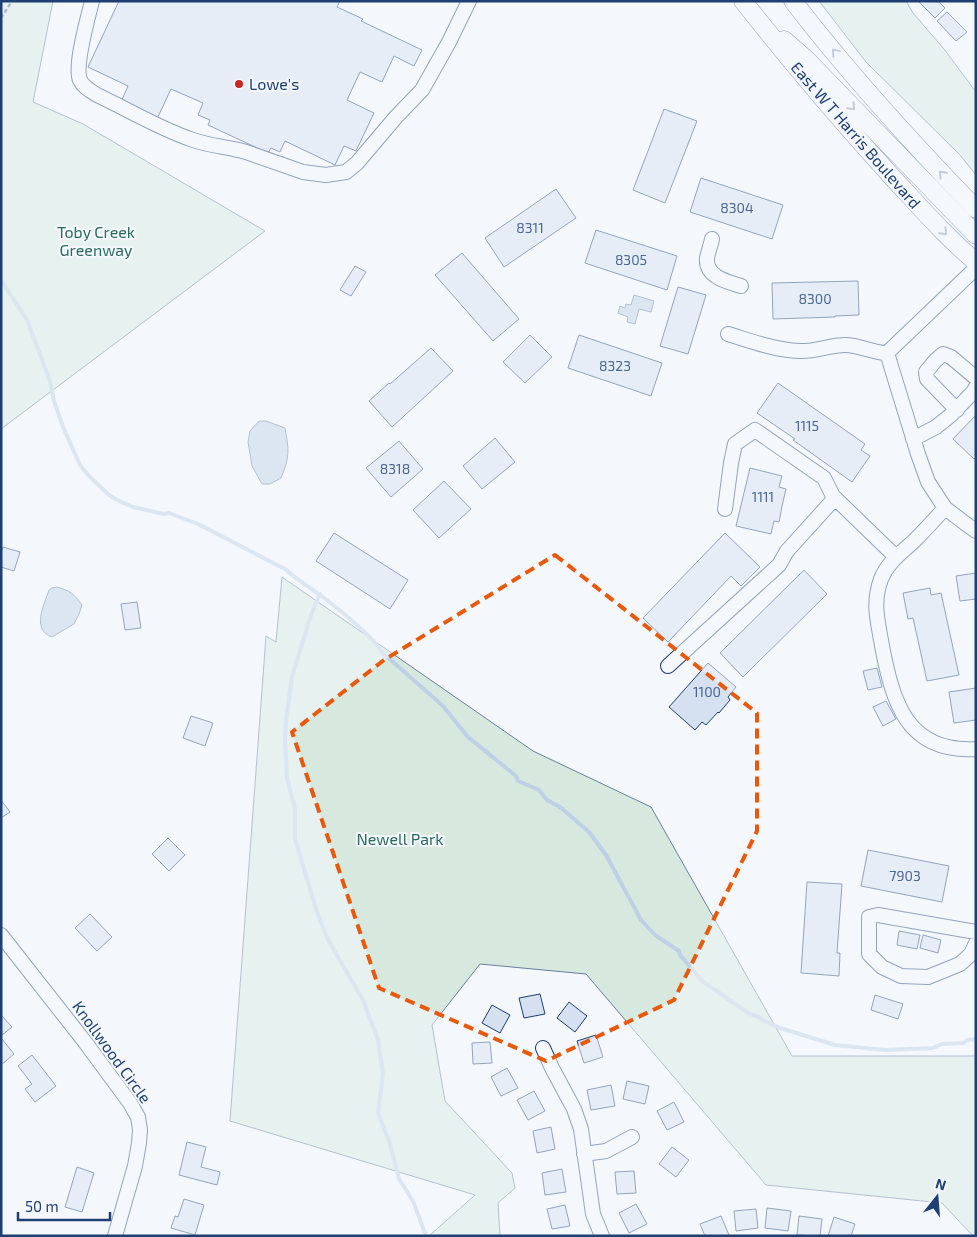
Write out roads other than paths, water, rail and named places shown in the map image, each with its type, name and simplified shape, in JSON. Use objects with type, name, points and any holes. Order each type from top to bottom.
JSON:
[{"type":"main road","points":[[793,1],[907,136],[976,210]]},
{"type":"main road","points":[[748,8],[807,60],[976,235]]},
{"type":"main road","name":"East W T Harris Boulevard","points":[[748,8],[846,126],[925,213],[976,262]]},
{"type":"street","points":[[92,1],[78,69],[80,80],[89,90],[176,134],[209,145],[237,149],[303,172],[326,175],[346,172],[357,163],[422,90],[452,37],[469,1]]},
{"type":"street","points":[[712,239],[707,259],[708,267],[715,277],[742,286]]},
{"type":"street","points":[[887,353],[976,268]]},
{"type":"street","points":[[728,334],[773,347],[799,351],[844,345],[887,353]]},
{"type":"street","points":[[887,353],[928,482],[945,508],[976,531]]},
{"type":"street","points":[[957,410],[927,379],[926,372],[943,354],[951,357],[976,378]]},
{"type":"street","points":[[913,439],[936,427],[957,410],[976,387]]},
{"type":"street","points":[[725,510],[735,444],[755,430],[824,478],[835,498],[896,557]]},
{"type":"street","points":[[668,666],[779,564],[787,551],[835,498]]},
{"type":"street","points":[[945,508],[891,562],[882,576],[877,591],[875,607],[892,692],[904,718],[920,735],[942,746],[966,750],[976,749]]},
{"type":"street","points":[[976,932],[878,914],[869,917],[869,954],[882,967],[901,976],[928,977],[960,964],[971,954],[976,943]]},
{"type":"street","name":"Knollwood Circle","points":[[1,935],[85,1042],[130,1103],[138,1117],[140,1143],[116,1236]]},
{"type":"street","points":[[543,1048],[574,1109],[581,1129],[593,1214],[602,1236]]},
{"type":"street","points":[[584,1154],[606,1151],[632,1137]]},
{"type":"water","points":[[634,295],[654,301],[651,312],[639,309],[635,324],[627,322],[628,317],[618,313],[620,306],[625,308],[626,304],[631,305]]},
{"type":"water","points":[[259,421],[266,421],[285,428],[288,448],[286,464],[281,478],[270,484],[262,484],[252,466],[248,442],[250,431]]},
{"type":"water","points":[[57,587],[72,593],[82,605],[74,624],[52,637],[42,629],[41,616],[49,590]]},
{"type":"waterway","points":[[1,280],[27,320],[50,381],[54,401],[63,427],[80,465],[88,475],[117,500],[133,507],[164,514],[169,513],[198,524],[285,569],[346,615],[370,637],[384,654],[443,706],[468,737],[516,776],[518,781],[539,790],[547,800],[560,807],[589,832],[606,855],[641,920],[655,935],[679,951],[680,955],[702,981],[750,1014],[780,1028],[835,1045],[885,1050],[933,1048],[942,1044],[963,1043],[967,1040],[976,1039]]},
{"type":"waterway","points":[[320,594],[312,612],[292,676],[286,721],[287,778],[295,809],[295,839],[317,912],[328,940],[363,1000],[378,1040],[383,1074],[378,1113],[390,1144],[399,1179],[413,1201],[426,1236]]},
{"type":"place","name":"Lowe's","points":[[239,84]]},
{"type":"park label","name":"Toby Creek Greenway","points":[[96,241]]},
{"type":"park label","name":"Newell Park","points":[[400,839]]}]
